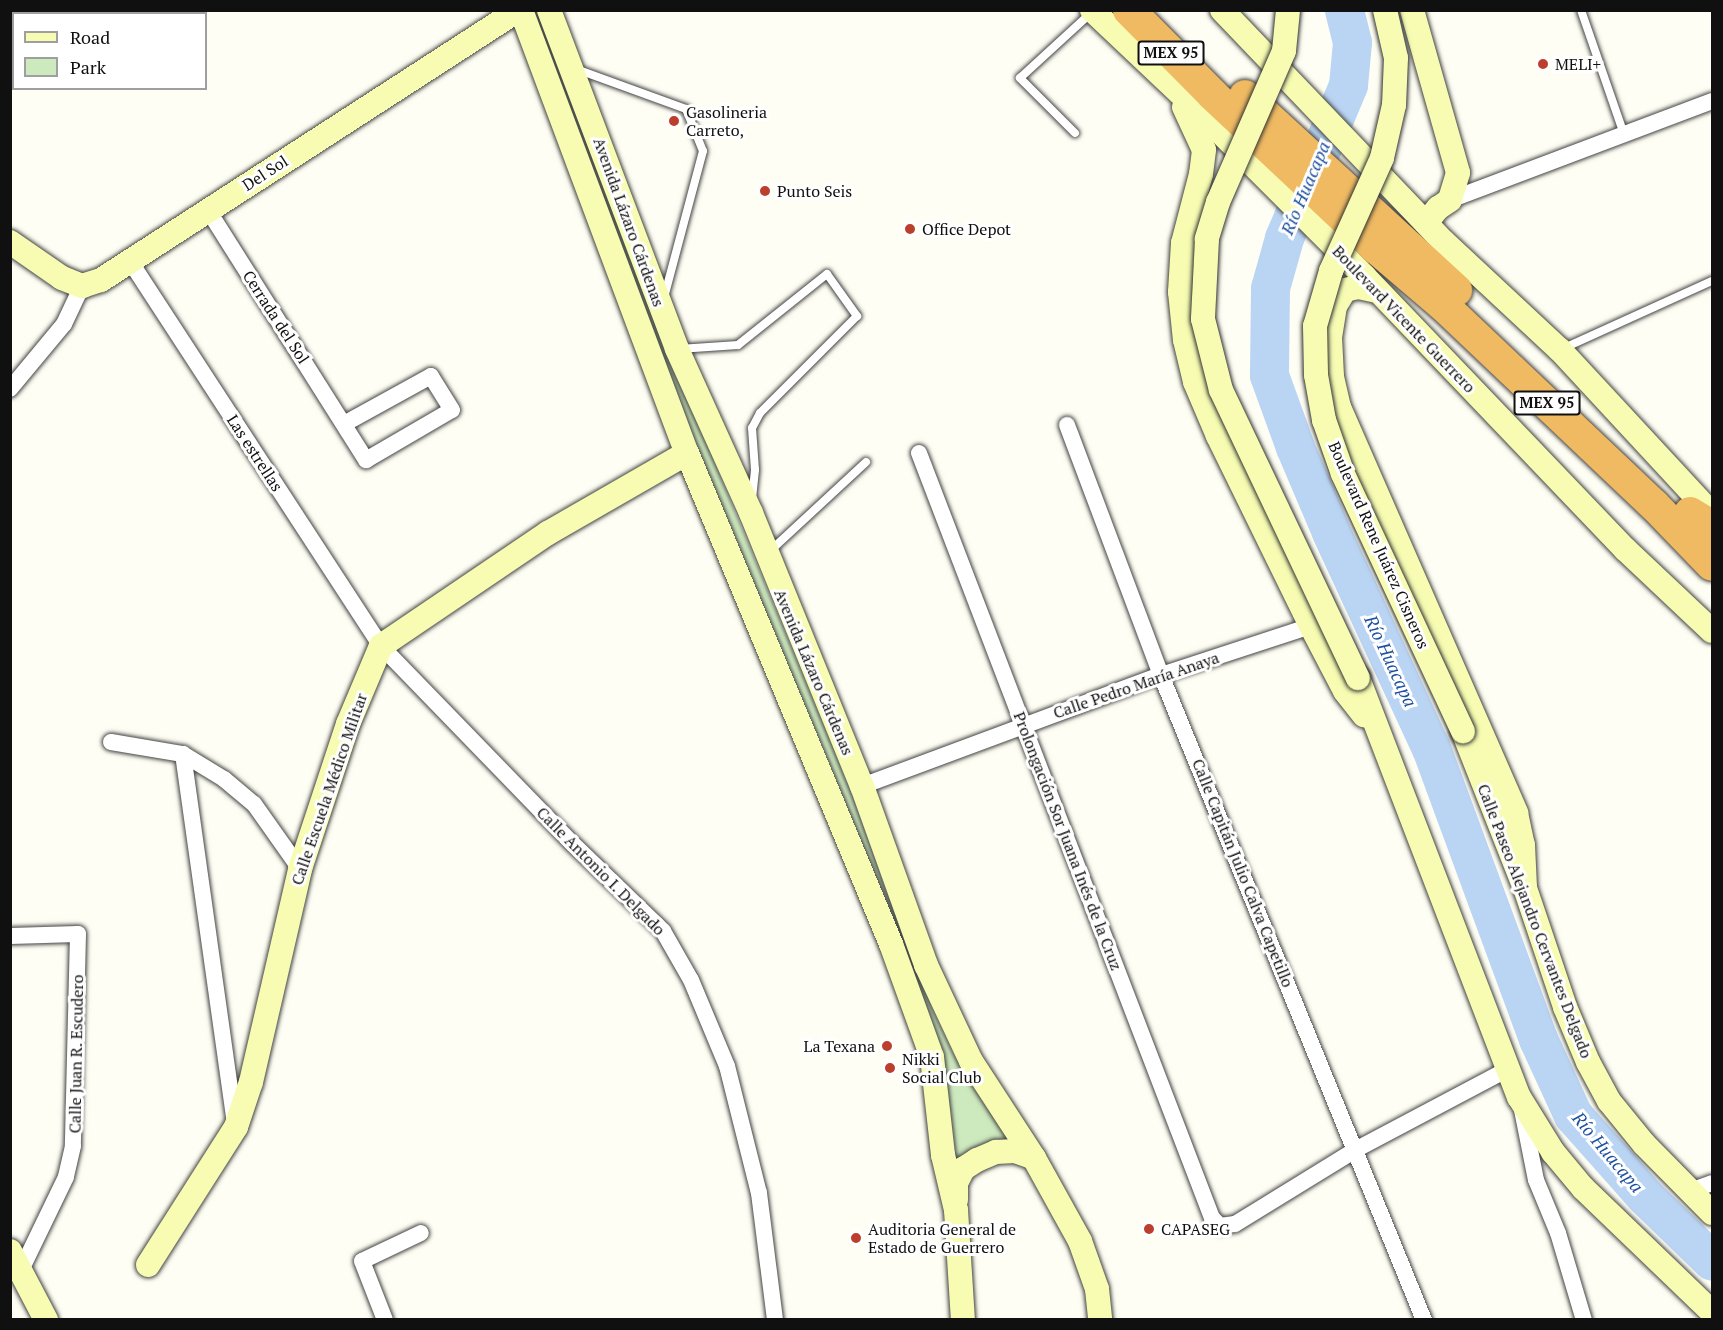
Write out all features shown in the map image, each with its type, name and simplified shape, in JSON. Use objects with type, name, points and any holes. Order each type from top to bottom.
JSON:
[{"type":"highway","name":"Boulevard Vicente Guerrero","points":[[1130,10],[1213,96],[1383,238],[1633,462],[1705,518],[1713,535]]},
{"type":"highway","name":"Boulevard Vicente Guerrero","points":[[1158,10],[1213,96]]},
{"type":"highway","name":"Boulevard Vicente Guerrero","points":[[1383,238],[1444,306],[1654,505],[1713,565]]},
{"type":"main road","name":"Del Sol","points":[[82,286],[101,280],[519,10]]},
{"type":"main road","name":"Avenida Lázaro Cárdenas","points":[[519,10],[687,453],[891,944],[932,1057],[943,1155],[956,1210],[963,1320]]},
{"type":"main road","name":"Avenida Lázaro Cárdenas","points":[[549,10],[677,349],[751,513],[766,556],[861,786],[926,965],[971,1061],[1034,1158],[1080,1241],[1097,1288],[1100,1320]]},
{"type":"main road","name":"Boulevard Vicente Guerrero","points":[[1222,10],[1426,223],[1560,350],[1705,518]]},
{"type":"main road","points":[[1288,10],[1284,51],[1218,202],[1207,239],[1203,319],[1221,390],[1358,678],[1519,1097],[1554,1152],[1583,1188],[1713,1312]]},
{"type":"main road","name":"Boulevard Rene Juárez Cisneros","points":[[1384,10],[1396,58],[1394,105],[1382,158],[1331,271],[1324,293],[1315,326],[1316,375],[1324,420],[1343,474],[1463,731]]},
{"type":"main road","points":[[1412,10],[1458,173],[1450,200],[1438,208],[1426,223]]},
{"type":"main road","name":"Boulevard Vicente Guerrero","points":[[1092,11],[1176,91],[1213,96],[1371,284],[1626,550],[1713,631]]},
{"type":"main road","points":[[1176,91],[1204,150],[1201,174],[1183,243],[1180,292],[1185,340],[1195,382],[1218,436],[1311,626],[1345,691],[1377,732]]},
{"type":"main road","points":[[10,242],[62,278],[82,286]]},
{"type":"main road","points":[[1371,284],[1345,290],[1335,306],[1329,337],[1332,377],[1339,407],[1516,813],[1523,845],[1525,888]]},
{"type":"main road","points":[[381,646],[548,533],[687,453]]},
{"type":"main road","name":"Calle Escuela Médico Militar","points":[[148,1265],[236,1127],[250,1082],[300,869],[348,724],[381,646]]},
{"type":"main road","name":"Calle Paseo Alejandro Cervantes Delgado","points":[[1463,731],[1525,888],[1565,1006],[1588,1062],[1609,1101],[1644,1144],[1702,1187],[1713,1213]]},
{"type":"main road","points":[[956,1210],[956,1183],[963,1169],[996,1152],[1015,1151],[1034,1158]]},
{"type":"main road","points":[[15,1261],[46,1320]]},
{"type":"street","points":[[1450,200],[1713,101]]},
{"type":"street","name":"Cerrada del Sol","points":[[208,210],[366,460],[452,410],[432,376],[344,424]]},
{"type":"street","name":"Las estrellas","points":[[130,261],[381,646]]},
{"type":"street","points":[[10,389],[64,324],[82,286]]},
{"type":"street","name":"Calle Capitán Julio Calva Capetillo","points":[[1067,425],[1161,675],[1357,1149],[1424,1320]]},
{"type":"street","name":"Prolongación Sor Juana Inés de la Cruz","points":[[919,453],[1212,1218],[1220,1226],[1234,1224],[1357,1149]]},
{"type":"street","name":"Calle Pedro María Anaya","points":[[861,786],[1161,675],[1311,626]]},
{"type":"street","name":"Calle Antonio I. Delgado","points":[[381,646],[564,835],[663,931],[691,980],[727,1066],[759,1193],[775,1320]]},
{"type":"street","points":[[111,742],[183,754],[224,779],[254,804],[300,869]]},
{"type":"street","points":[[183,754],[236,1127]]},
{"type":"street","name":"Calle Juan R. Escudero","points":[[10,936],[78,934],[73,1146],[66,1177],[15,1261]]},
{"type":"street","points":[[1357,1149],[1508,1069]]},
{"type":"street","points":[[1519,1097],[1536,1180],[1558,1233],[1584,1320]]},
{"type":"street","points":[[385,1320],[362,1261],[421,1233]]},
{"type":"lane","points":[[1581,10],[1624,134]]},
{"type":"lane","points":[[1075,133],[1020,78],[1092,11]]},
{"type":"lane","points":[[571,67],[686,109],[703,151],[661,307]]},
{"type":"lane","points":[[677,349],[738,345],[827,274],[857,316],[760,413],[752,428],[755,470],[751,513]]},
{"type":"lane","points":[[1560,350],[1713,281]]},
{"type":"lane","points":[[766,556],[866,462]]},
{"type":"green space","points":[[531,11],[538,11],[650,307],[857,806],[887,894],[932,1009],[954,1055],[1010,1142],[957,1163],[947,1089],[923,1005],[828,760],[693,439]]},
{"type":"waterway","name":"Río Huacapa","points":[[1344,10],[1352,42],[1348,85],[1284,238],[1270,288],[1269,375],[1295,447],[1331,532],[1431,748],[1538,1039],[1573,1115],[1645,1196],[1712,1261]]},
{"type":"place","name":"MELI+","points":[[1543,64]]},
{"type":"place","name":"Gasolineria Carreto,","points":[[674,121]]},
{"type":"place","name":"Punto Seis","points":[[765,191]]},
{"type":"place","name":"Office Depot","points":[[910,229]]},
{"type":"place","name":"La Texana","points":[[887,1046]]},
{"type":"place","name":"Nikki Social Club","points":[[890,1068]]},
{"type":"place","name":"CAPASEG","points":[[1149,1229]]},
{"type":"place","name":"Auditoria General de Estado de Guerrero","points":[[856,1238]]}]
